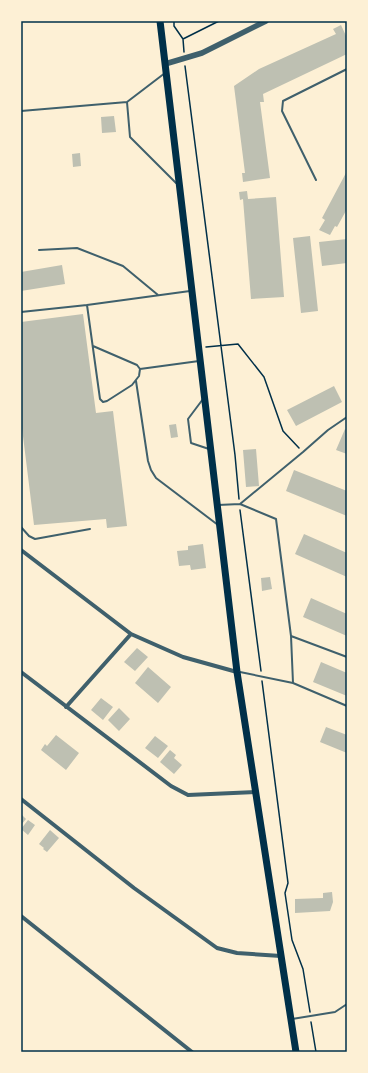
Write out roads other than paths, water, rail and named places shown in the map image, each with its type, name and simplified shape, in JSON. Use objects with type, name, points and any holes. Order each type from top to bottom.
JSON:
[{"type":"main road","points":[[160,21],[237,672],[296,1052]]},
{"type":"street","points":[[165,64],[202,53],[266,21]]},
{"type":"street","points":[[21,550],[131,634],[183,657],[237,672]]},
{"type":"street","points":[[66,707],[131,634]]},
{"type":"street","points":[[21,672],[171,786],[188,795],[256,792]]},
{"type":"street","points":[[21,799],[134,888],[218,948],[237,953],[281,956]]},
{"type":"street","points":[[21,916],[192,1052]]},
{"type":"lane","points":[[316,180],[282,111],[283,101],[347,69]]},
{"type":"lane","points":[[21,111],[127,102],[166,73]]},
{"type":"lane","points":[[127,102],[130,137],[180,186]]},
{"type":"lane","points":[[39,250],[77,248],[123,266],[158,295]]},
{"type":"lane","points":[[21,312],[87,305],[192,290]]},
{"type":"lane","points":[[87,305],[100,399],[103,402],[107,401],[132,385],[139,376],[140,369]]},
{"type":"lane","points":[[93,346],[136,365],[140,369]]},
{"type":"lane","points":[[140,369],[200,361]]},
{"type":"lane","points":[[136,380],[148,461],[151,470],[156,478],[219,526]]},
{"type":"lane","points":[[204,398],[188,419],[191,443],[210,449]]},
{"type":"lane","points":[[240,504],[328,430],[347,417]]},
{"type":"lane","points":[[217,506],[240,504],[276,520],[291,636],[294,683]]},
{"type":"lane","points":[[21,527],[29,536],[35,539],[90,529]]},
{"type":"lane","points":[[291,636],[347,657]]},
{"type":"lane","points":[[237,672],[294,683],[347,706]]},
{"type":"lane","points":[[291,1020],[335,1012],[347,1004]]}]
